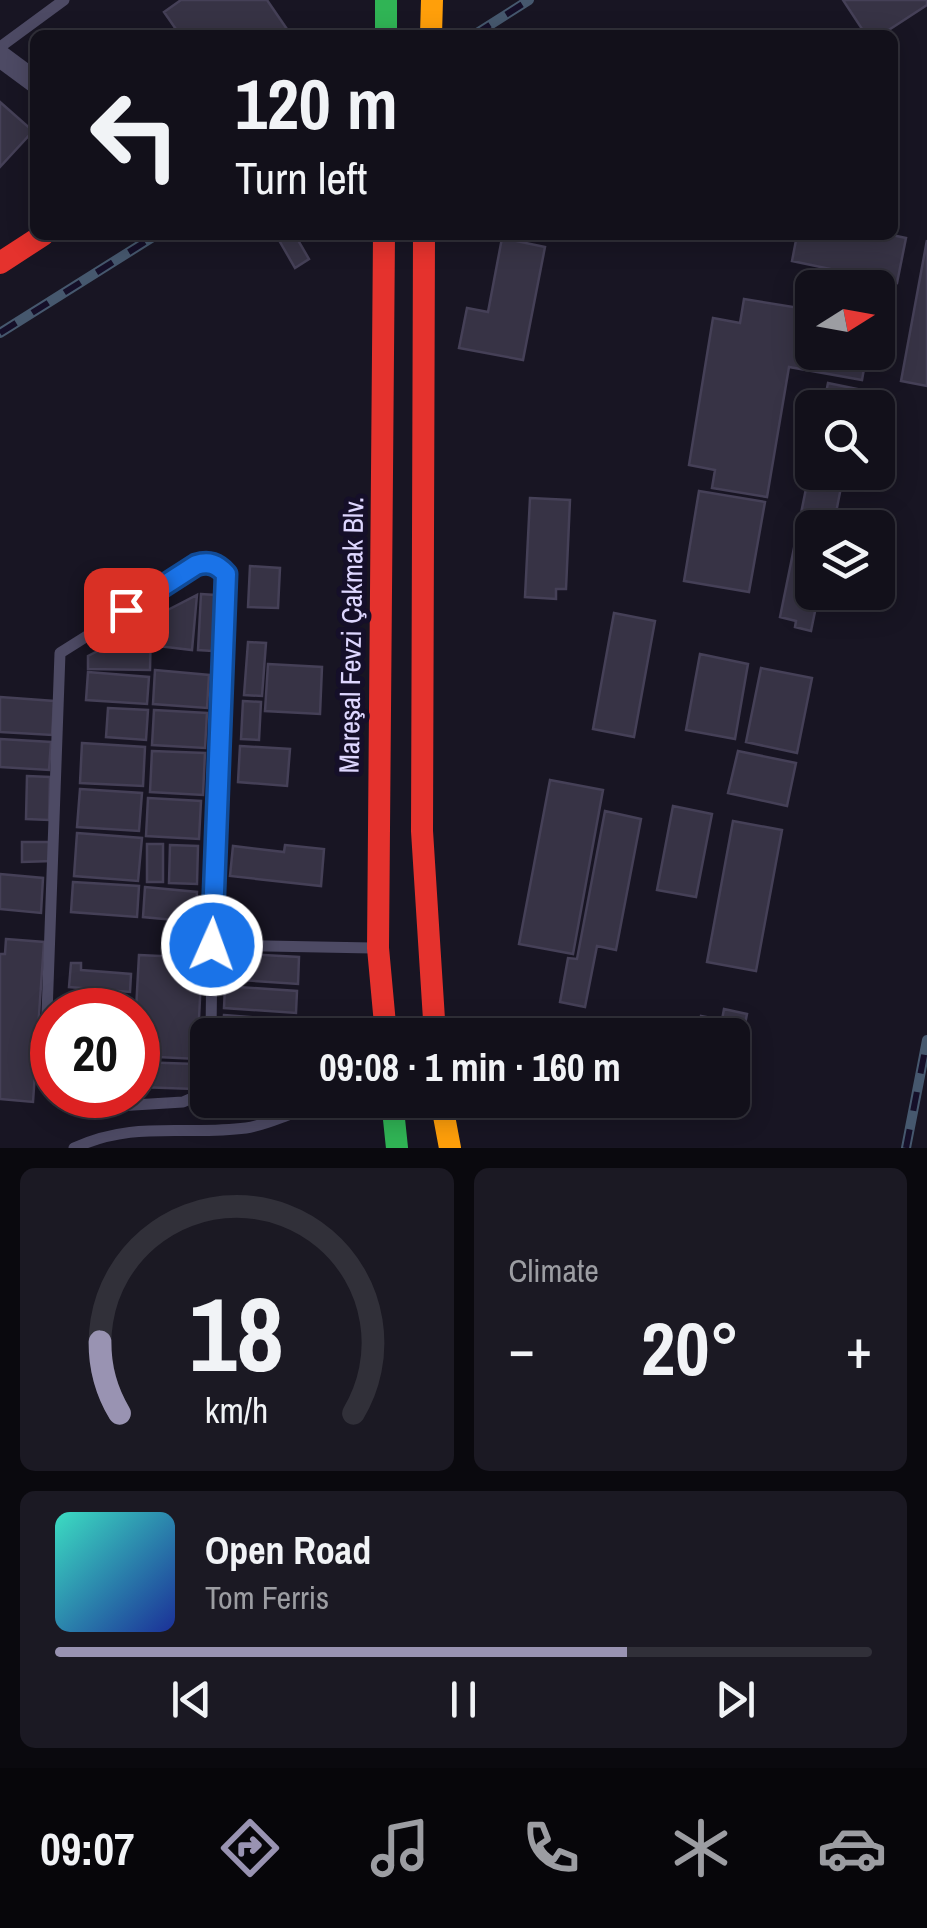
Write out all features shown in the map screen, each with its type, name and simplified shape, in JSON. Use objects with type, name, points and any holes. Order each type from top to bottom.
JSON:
[{"type":"main road","points":[[380,30],[386,0]]},
{"type":"main road","points":[[431,30],[432,0]]},
{"type":"main road","points":[[0,263],[35,240]]},
{"type":"main road","name":"Mareşal Fevzi Çakmak Blv.","points":[[384,240],[378,948],[384,1018]]},
{"type":"main road","points":[[424,240],[422,831],[434,1018]]},
{"type":"main road","points":[[394,1118],[397,1148]]},
{"type":"main road","points":[[445,1118],[450,1148]]},
{"type":"street","points":[[0,56],[30,78]]},
{"type":"lane","points":[[0,47],[64,0]]},
{"type":"lane","points":[[49,988],[60,652],[202,563],[216,564],[226,574],[211,1018]]},
{"type":"lane","points":[[212,945],[378,948]]},
{"type":"lane","points":[[160,1103],[190,1099]]},
{"type":"lane","points":[[74,1148],[132,1130],[247,1128],[278,1118]]},
{"type":"building","points":[[181,0],[267,0],[288,30],[177,30],[164,12]]},
{"type":"building","points":[[843,0],[927,0],[927,5],[889,30],[863,30]]},
{"type":"building","points":[[0,102],[30,128],[30,134],[0,167]]},
{"type":"building","points":[[906,238],[897,283],[895,270],[835,270],[792,261],[796,240]]},
{"type":"building","points":[[279,240],[298,240],[309,259],[295,268]]},
{"type":"building","points":[[502,240],[545,247],[523,360],[459,348],[467,308],[488,312]]},
{"type":"building","points":[[927,240],[927,386],[901,381]]},
{"type":"building","points":[[744,299],[795,307],[795,368],[789,367],[767,497],[712,488],[715,470],[689,465],[713,318],[740,323]]},
{"type":"building","points":[[806,370],[864,370],[862,380]]},
{"type":"building","points":[[828,383],[862,390],[827,390]]},
{"type":"building","points":[[806,490],[840,490],[837,510],[802,510]]},
{"type":"building","points":[[699,491],[765,502],[749,592],[684,581]]},
{"type":"building","points":[[530,498],[570,500],[566,589],[556,589],[556,599],[525,597]]},
{"type":"building","points":[[795,543],[795,610],[815,610],[811,631],[780,617]]},
{"type":"building","points":[[250,566],[280,568],[278,608],[248,607]]},
{"type":"building","points":[[201,594],[215,595],[212,651],[198,650]]},
{"type":"building","points":[[197,595],[192,650],[157,646],[160,614]]},
{"type":"building","points":[[614,613],[655,621],[634,737],[593,729]]},
{"type":"building","points":[[151,624],[150,670],[88,669],[88,656]]},
{"type":"building","points":[[248,642],[266,643],[262,696],[244,695]]},
{"type":"building","points":[[700,654],[748,664],[735,739],[686,730]]},
{"type":"building","points":[[268,664],[322,667],[320,714],[265,711]]},
{"type":"building","points":[[761,668],[812,678],[797,753],[746,742]]},
{"type":"building","points":[[155,670],[209,675],[207,708],[153,704]]},
{"type":"building","points":[[88,672],[149,677],[147,704],[86,700]]},
{"type":"building","points":[[0,697],[54,701],[52,735],[0,732]]},
{"type":"building","points":[[243,701],[261,702],[259,740],[241,739]]},
{"type":"building","points":[[108,708],[148,710],[146,740],[106,737]]},
{"type":"building","points":[[154,710],[207,713],[205,748],[152,745]]},
{"type":"building","points":[[0,739],[51,742],[49,770],[0,767]]},
{"type":"building","points":[[82,743],[145,747],[143,786],[80,783]]},
{"type":"building","points":[[240,746],[290,749],[287,786],[238,782]]},
{"type":"building","points":[[152,751],[205,753],[203,795],[150,792]]},
{"type":"building","points":[[738,751],[796,763],[787,806],[728,793]]},
{"type":"building","points":[[27,776],[50,777],[49,820],[26,819]]},
{"type":"building","points":[[550,780],[603,790],[573,954],[519,944]]},
{"type":"building","points":[[80,789],[142,793],[139,831],[77,827]]},
{"type":"building","points":[[148,798],[201,801],[199,839],[146,836]]},
{"type":"building","points":[[673,806],[712,814],[696,897],[657,890]]},
{"type":"building","points":[[605,811],[641,819],[616,950],[597,946],[585,1007],[560,1002],[568,958],[577,959]]},
{"type":"building","points":[[733,821],[782,830],[756,971],[707,962]]},
{"type":"building","points":[[77,833],[142,838],[138,881],[74,876]]},
{"type":"building","points":[[22,842],[52,842],[52,861],[22,862]]},
{"type":"building","points":[[147,844],[163,844],[163,882],[147,882]]},
{"type":"building","points":[[170,845],[198,846],[197,884],[169,883]]},
{"type":"building","points":[[285,845],[324,849],[321,886],[230,876],[233,846],[284,852]]},
{"type":"building","points":[[0,874],[43,878],[41,913],[0,909]]},
{"type":"building","points":[[73,882],[139,886],[137,917],[71,912]]},
{"type":"building","points":[[145,887],[197,892],[195,922],[143,917]]},
{"type":"building","points":[[6,939],[44,942],[41,988],[30,988],[30,1102],[0,1099],[0,954],[5,954]]},
{"type":"building","points":[[227,953],[299,957],[298,984],[226,979]]},
{"type":"building","points":[[139,955],[202,958],[199,1018],[190,1018],[190,1059],[160,1057],[160,988],[137,988]]},
{"type":"building","points":[[71,963],[81,963],[81,970],[131,974],[130,988],[69,987]]},
{"type":"building","points":[[225,986],[297,991],[296,1013],[224,1008]]},
{"type":"building","points":[[724,1009],[747,1014],[746,1018],[722,1018]]},
{"type":"building","points":[[160,1063],[190,1064],[190,1089],[160,1088]]},
{"type":"railway","points":[[482,30],[529,0]]},
{"type":"railway","points":[[0,333],[148,240]]},
{"type":"railway","points":[[906,1148],[927,1040]]},
{"type":"traffic: fast","points":[[386,0],[386,30]]},
{"type":"traffic: fast","points":[[394,1118],[397,1148]]},
{"type":"traffic: slow","points":[[431,30],[432,0]]},
{"type":"traffic: slow","points":[[444,1118],[450,1148]]},
{"type":"traffic: jam","points":[[0,263],[35,240]]},
{"type":"traffic: jam","points":[[384,240],[378,948],[384,1018]]},
{"type":"traffic: jam","points":[[424,240],[422,831],[434,1018]]},
{"type":"route","points":[[126,610],[196,565],[216,564],[226,574],[212,945]]}]
